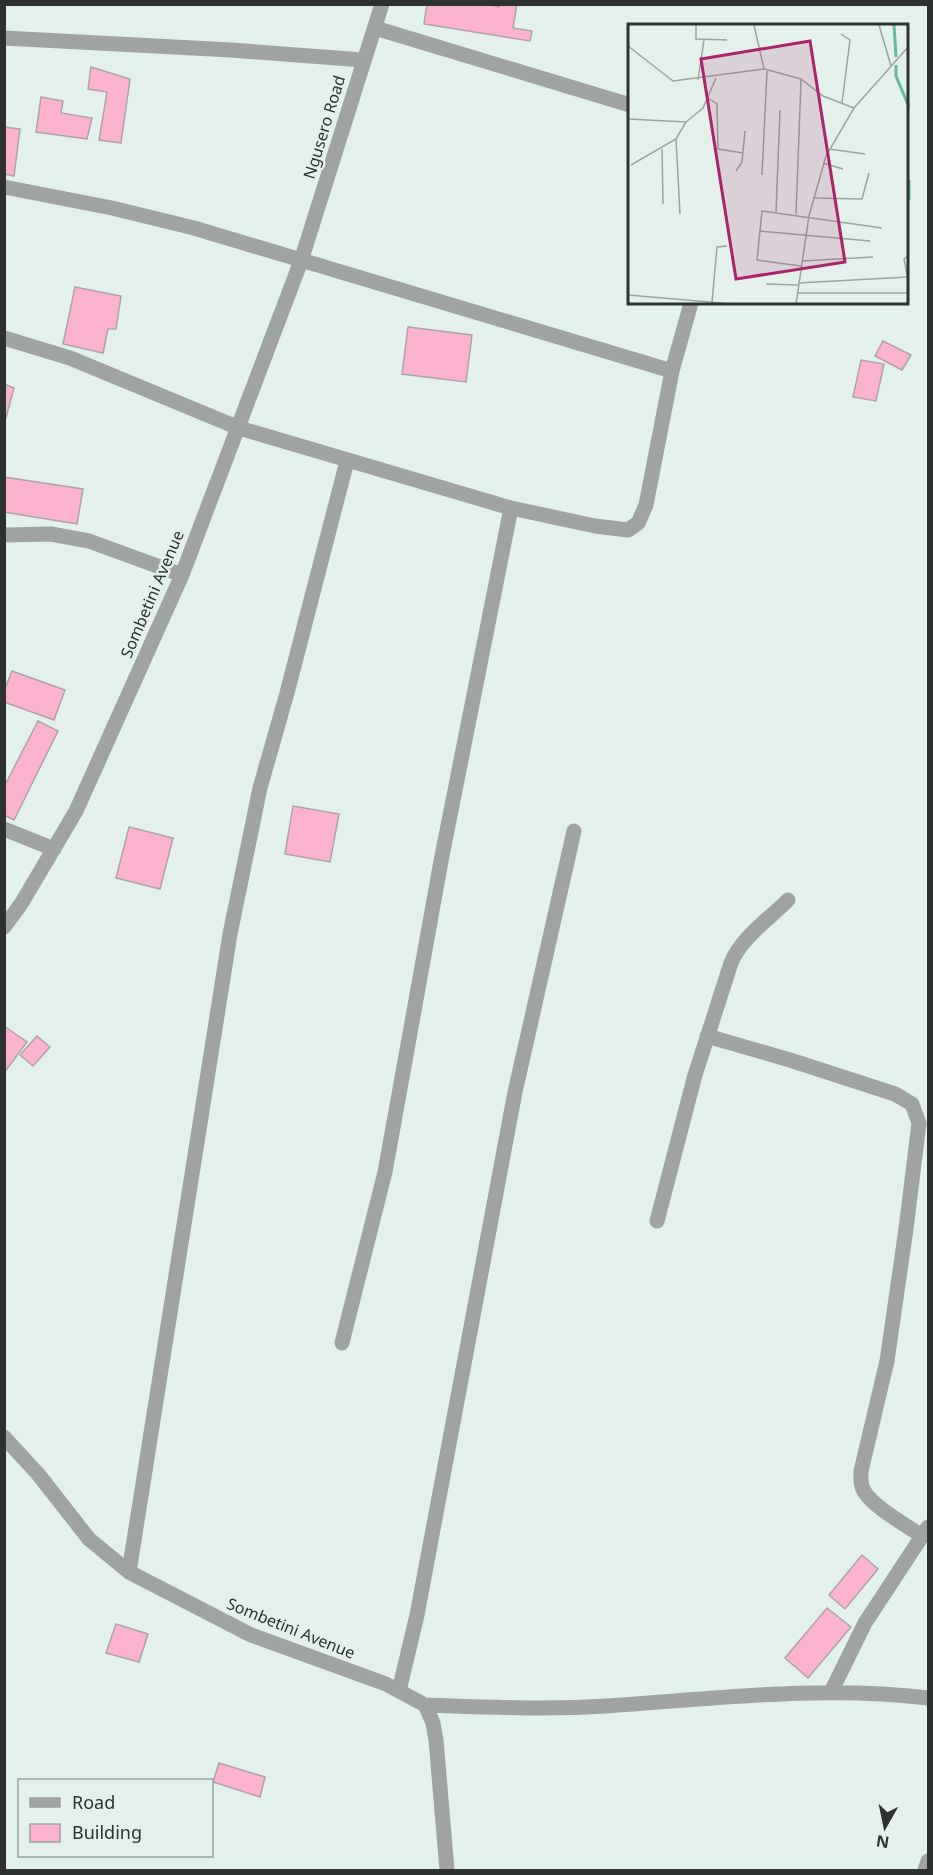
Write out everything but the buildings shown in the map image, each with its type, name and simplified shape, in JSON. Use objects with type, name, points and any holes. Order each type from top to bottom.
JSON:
[{"type":"street","name":"Ngusero Road","points":[[301,261],[382,4]]},
{"type":"street","points":[[375,28],[628,104]]},
{"type":"street","points":[[4,38],[231,50],[363,60]]},
{"type":"street","points":[[4,187],[112,208],[194,228],[672,371]]},
{"type":"street","name":"Sombetini Avenue","points":[[4,927],[76,812],[182,575],[301,261]]},
{"type":"street","points":[[4,338],[70,358],[239,428],[511,508],[628,531],[638,523],[646,505],[672,371],[691,304]]},
{"type":"street","points":[[129,1572],[230,934],[260,788],[347,461]]},
{"type":"street","points":[[342,1342],[385,1172],[441,861],[511,508]]},
{"type":"street","points":[[4,535],[51,534],[90,541],[182,575]]},
{"type":"street","points":[[4,829],[54,849]]},
{"type":"street","points":[[399,1691],[421,1592],[515,1092],[574,831]]},
{"type":"street","points":[[657,1221],[695,1075],[735,953],[788,900]]},
{"type":"street","points":[[707,1036],[895,1094],[912,1104],[919,1123],[886,1361],[861,1471],[861,1481],[864,1491],[874,1502],[926,1532],[865,1623],[831,1692]]},
{"type":"street","name":"Sombetini Avenue","points":[[4,1437],[38,1474],[89,1539],[129,1572],[251,1635],[386,1684],[425,1705]]},
{"type":"street","points":[[447,1870],[436,1740],[433,1723],[425,1705],[514,1709],[604,1706],[831,1692],[928,1698]]},
{"type":"street","points":[[925,1870],[928,1861]]}]
